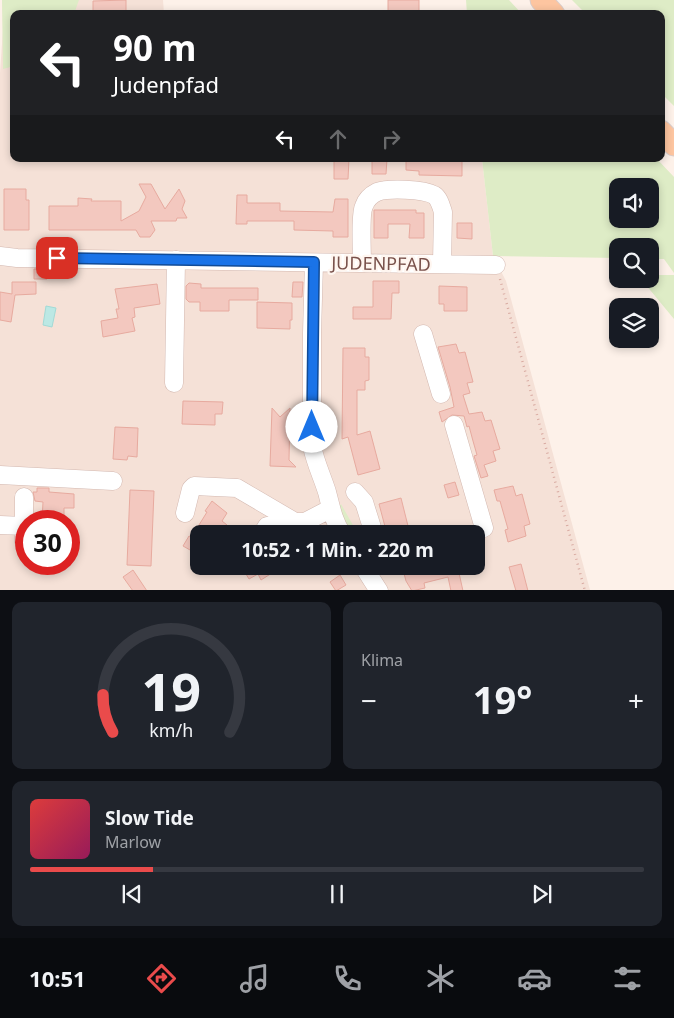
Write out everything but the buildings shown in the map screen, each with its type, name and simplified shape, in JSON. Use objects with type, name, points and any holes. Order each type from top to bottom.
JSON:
[{"type":"main road","points":[[541,0],[550,10]]},
{"type":"main road","points":[[665,135],[674,145]]},
{"type":"street","points":[[362,263],[363,206],[370,196],[378,192],[395,190],[435,195],[443,212],[442,264]]},
{"type":"street","name":"JUDENPFAD","points":[[0,256],[496,265]]},
{"type":"street","points":[[174,382],[176,260]]},
{"type":"street","points":[[314,262],[312,446],[314,458],[337,525]]},
{"type":"street","points":[[423,334],[441,394]]},
{"type":"street","points":[[454,425],[483,525]]},
{"type":"street","points":[[0,475],[113,481]]},
{"type":"street","points":[[185,514],[194,486],[237,488],[288,519],[300,523],[330,509]]},
{"type":"street","points":[[356,492],[364,502],[371,525]]},
{"type":"street","points":[[0,525],[24,534],[24,497]]},
{"type":"street","points":[[273,525],[284,523],[288,519]]},
{"type":"street","points":[[369,575],[379,590]]},
{"type":"path","points":[[496,265],[585,590]]},
{"type":"shaded area","points":[[2,0],[163,0],[164,10],[10,10],[10,162],[482,162],[493,256],[506,281],[590,590],[0,590],[0,73],[3,29]]},
{"type":"green space","points":[[2,0],[79,0],[75,10],[10,10],[10,67],[3,69]]},
{"type":"green space","points":[[466,0],[509,0],[518,10],[467,10]]},
{"type":"green space","points":[[572,0],[674,0],[674,106],[665,97],[665,10],[582,10]]},
{"type":"green space","points":[[482,162],[660,162],[674,177],[674,273],[664,259],[659,259],[659,238],[609,238],[609,258],[493,256]]},
{"type":"green space","points":[[659,275],[674,275],[674,319],[659,301],[659,298],[657,298],[648,288],[659,288]]},
{"type":"green space","points":[[341,504],[353,525],[344,525],[339,507]]},
{"type":"water","points":[[46,306],[56,308],[52,327],[43,325]]},
{"type":"route","points":[[57,258],[314,262],[312,427]]}]
